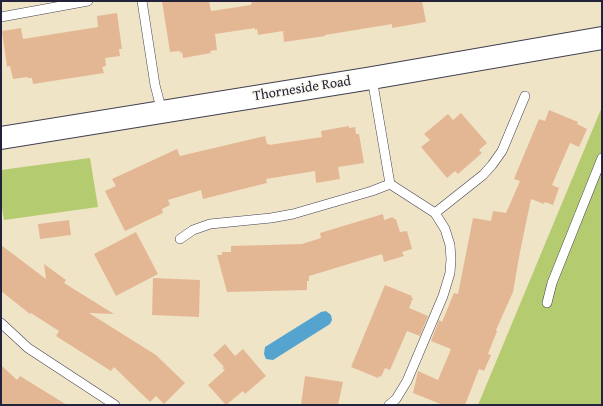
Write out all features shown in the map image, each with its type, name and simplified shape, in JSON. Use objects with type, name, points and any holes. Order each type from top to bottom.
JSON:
[{"type":"street","name":"Thorneside Road","points":[[1,138],[372,78],[602,38]]},
{"type":"lane","points":[[1,17],[88,1]]},
{"type":"lane","points":[[142,1],[155,85],[162,112]]},
{"type":"lane","points":[[372,78],[390,184],[436,213],[445,229],[450,245],[451,259],[450,273],[442,296],[407,381],[396,399],[389,405]]},
{"type":"lane","points":[[436,213],[483,175],[502,151],[525,96]]},
{"type":"lane","points":[[547,303],[552,283],[602,158]]},
{"type":"lane","points":[[180,239],[193,230],[210,224],[271,218],[293,214],[372,191],[390,184]]},
{"type":"lane","points":[[1,323],[28,348],[115,405]]},
{"type":"green space","points":[[602,107],[602,405],[478,405]]},
{"type":"green space","points":[[90,158],[98,207],[4,220],[1,202],[1,170]]},
{"type":"water","points":[[326,311],[331,315],[332,320],[330,324],[273,360],[266,359],[264,354],[265,347],[321,312]]},
{"type":"building","points":[[162,1],[209,1],[211,11],[251,5],[252,1],[422,1],[426,22],[392,28],[392,24],[284,42],[283,31],[258,35],[257,29],[255,30],[255,28],[215,34],[217,50],[210,51],[211,53],[183,58],[182,52],[180,53],[180,51],[170,52]]},
{"type":"building","points":[[117,13],[122,49],[119,49],[120,56],[105,58],[106,66],[102,67],[104,73],[33,84],[32,78],[28,77],[13,79],[10,66],[7,67],[2,31],[21,28],[23,39],[98,27],[97,16]]},
{"type":"building","points":[[549,110],[578,122],[577,124],[587,129],[579,147],[570,143],[552,185],[559,188],[553,205],[545,202],[544,204],[531,199],[513,292],[496,330],[497,331],[488,354],[491,355],[484,371],[479,369],[465,405],[443,405],[413,393],[418,371],[438,380],[451,349],[431,341],[439,320],[442,322],[454,293],[458,294],[473,218],[491,221],[493,211],[506,213],[520,181],[514,179],[523,157],[539,119],[545,121]]},
{"type":"building","points":[[461,113],[487,143],[479,150],[482,153],[458,174],[455,171],[447,178],[421,147],[430,140],[424,134],[448,114],[453,120]]},
{"type":"building","points":[[349,126],[349,128],[355,127],[356,134],[359,134],[364,163],[338,167],[340,179],[316,183],[315,171],[266,179],[267,183],[203,199],[201,190],[168,200],[170,205],[162,209],[163,213],[125,231],[105,191],[116,186],[112,179],[177,149],[180,156],[265,136],[267,144],[269,145],[322,137],[321,131]]},
{"type":"building","points":[[383,214],[384,220],[393,217],[396,219],[400,232],[407,231],[412,249],[402,252],[404,256],[384,262],[382,254],[309,276],[309,281],[307,281],[307,290],[227,292],[217,255],[222,255],[222,252],[231,252],[231,246],[302,244],[321,238],[320,233]]},
{"type":"building","points":[[69,220],[71,235],[40,239],[38,224]]},
{"type":"building","points":[[136,232],[158,274],[116,296],[94,254]]},
{"type":"building","points":[[1,245],[46,279],[44,264],[66,280],[64,283],[114,314],[89,313],[156,355],[185,383],[164,404],[156,396],[150,402],[114,367],[111,371],[56,336],[59,331],[31,313],[30,314],[1,291]]},
{"type":"building","points":[[153,278],[200,280],[199,317],[152,315]]},
{"type":"building","points":[[385,285],[412,296],[411,298],[413,298],[409,308],[428,316],[420,336],[407,331],[390,370],[385,368],[381,377],[379,376],[378,378],[351,367]]},
{"type":"building","points":[[225,344],[235,356],[243,349],[266,376],[245,394],[243,391],[226,405],[208,385],[225,370],[213,355]]},
{"type":"building","points":[[1,365],[17,380],[20,376],[67,405],[1,405]]},
{"type":"building","points":[[305,376],[343,382],[338,405],[301,405]]}]
